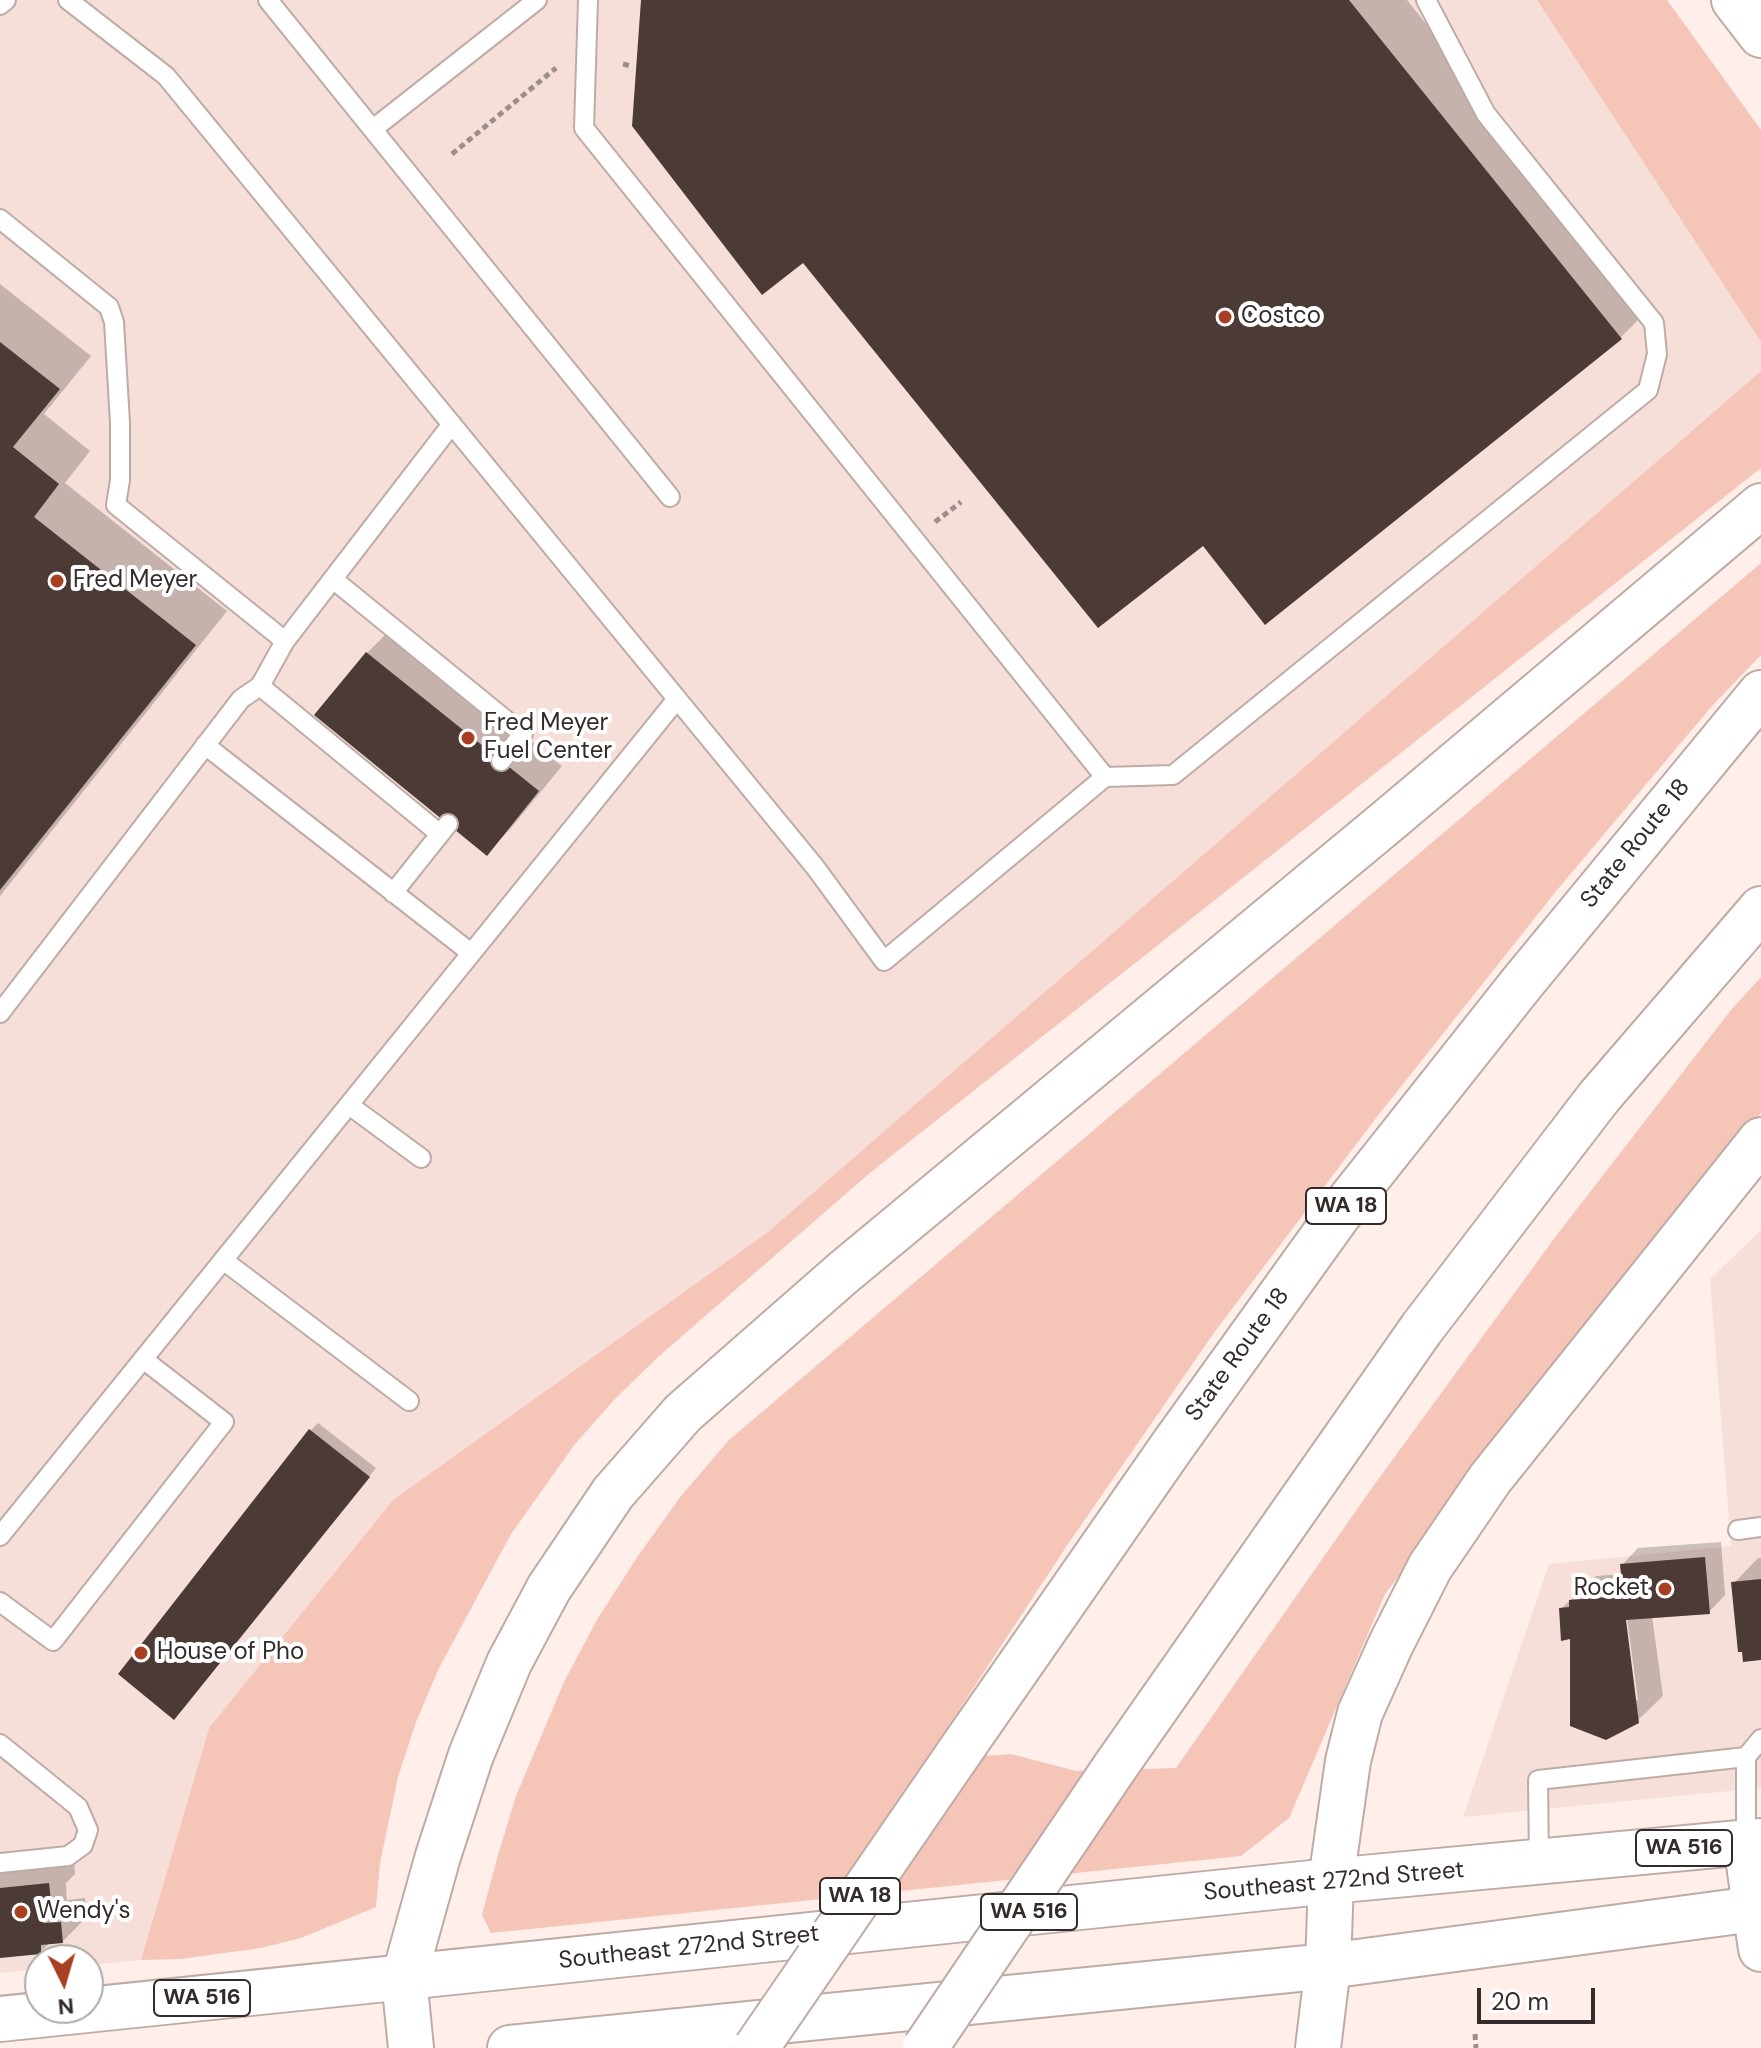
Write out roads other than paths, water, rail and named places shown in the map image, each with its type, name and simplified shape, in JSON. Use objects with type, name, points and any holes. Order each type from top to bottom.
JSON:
[{"type":"main road","points":[[1734,0],[1761,35]]},
{"type":"main road","points":[[411,2048],[404,1978],[438,1856],[471,1755],[509,1663],[549,1588],[613,1493],[683,1413],[844,1272],[1389,820],[1761,506]]},
{"type":"main road","name":"State Route 18","points":[[756,2048],[1173,1445],[1339,1214],[1522,983],[1761,693]]},
{"type":"main road","points":[[925,2048],[1115,1767],[1422,1328],[1599,1097],[1761,909]]},
{"type":"main road","points":[[1318,2048],[1328,1966],[1331,1881],[1348,1761],[1360,1713],[1430,1567],[1490,1479],[1761,1140]]},
{"type":"main road","points":[[510,2048],[1759,1922],[1753,1842]]},
{"type":"main road","name":"Southeast 272nd Street","points":[[0,2019],[1331,1881],[1753,1842]]},
{"type":"lane","points":[[0,5],[6,0]]},
{"type":"lane","points":[[68,0],[166,76],[815,867],[884,961],[1105,777],[1173,775],[1648,390],[1657,354],[1654,323],[1486,114],[1426,0]]},
{"type":"lane","points":[[268,0],[670,497]]},
{"type":"lane","points":[[373,129],[537,0]]},
{"type":"lane","points":[[588,0],[584,128],[1105,777]]},
{"type":"lane","points":[[0,219],[109,307],[114,322],[120,423],[120,480],[116,505],[285,641]]},
{"type":"lane","points":[[0,1013],[241,699],[260,686],[285,641],[452,424]]},
{"type":"lane","points":[[334,580],[523,734],[501,761]]},
{"type":"lane","points":[[260,686],[444,829],[393,893]]},
{"type":"lane","points":[[0,1536],[677,699]]},
{"type":"lane","points":[[205,745],[471,953]]},
{"type":"lane","points":[[349,1105],[421,1158]]},
{"type":"lane","points":[[223,1260],[409,1401]]},
{"type":"lane","points":[[0,1602],[53,1641],[224,1422],[143,1359]]},
{"type":"lane","points":[[1738,1530],[1761,1527]]},
{"type":"lane","points":[[1539,1863],[1538,1780],[1746,1757],[1761,1739]]},
{"type":"lane","points":[[0,1744],[78,1807],[88,1830],[83,1845],[68,1856],[0,1863]]},
{"type":"lane","points":[[1746,1757],[1753,1842]]},
{"type":"place","name":"Costco","points":[[1225,317]]},
{"type":"place","name":"Fred Meyer","points":[[57,581]]},
{"type":"place","name":"Fred Meyer Fuel Center","points":[[468,738]]},
{"type":"place","name":"Rocket","points":[[1665,1589]]},
{"type":"place","name":"House of Pho","points":[[141,1653]]},
{"type":"place","name":"Wendy's","points":[[21,1912]]}]
